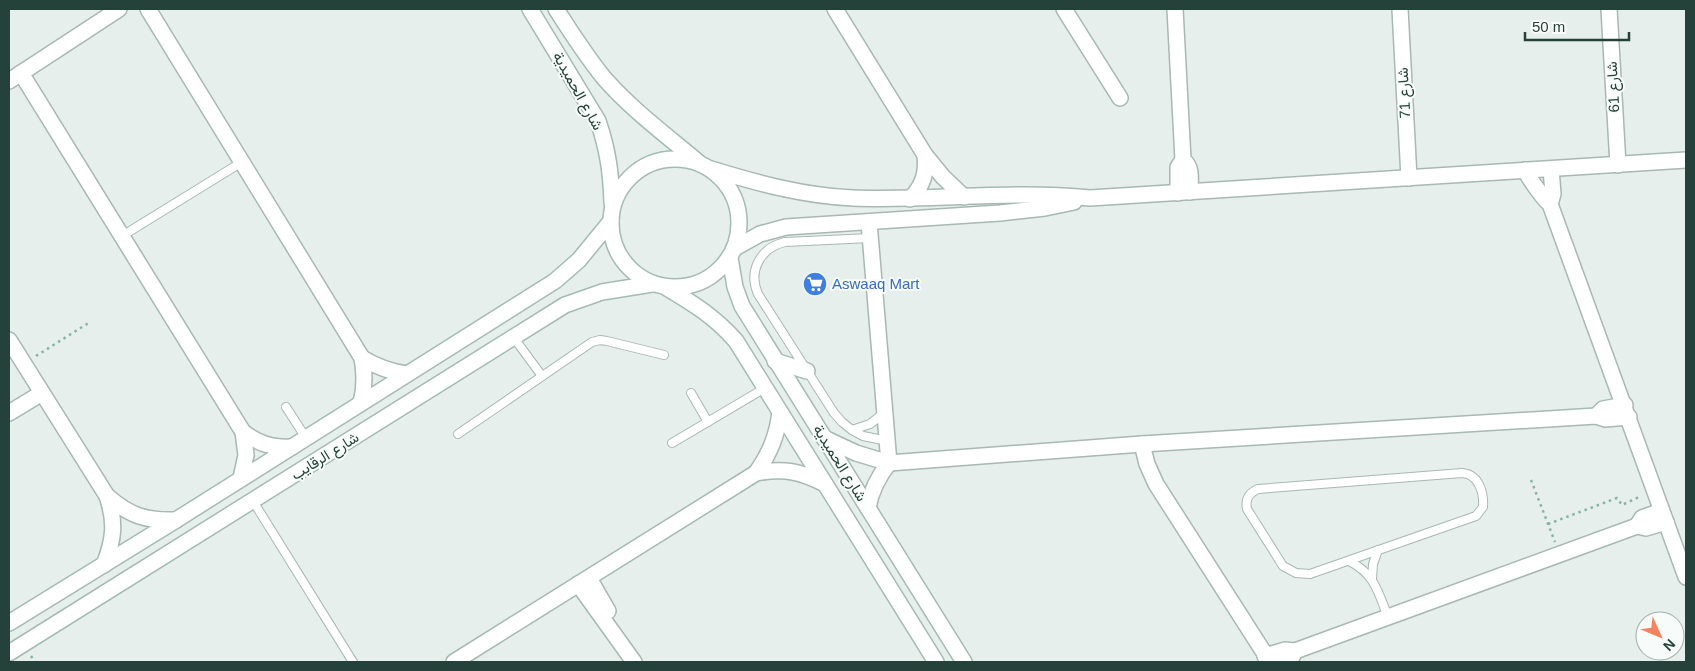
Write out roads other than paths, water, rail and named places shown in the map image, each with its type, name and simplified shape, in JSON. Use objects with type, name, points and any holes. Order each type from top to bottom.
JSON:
[{"type":"street","points":[[119,9],[15,77],[122,236],[243,432],[254,440],[266,445],[279,448],[292,447]]},
{"type":"street","points":[[148,9],[362,358],[365,373],[361,404]]},
{"type":"street","name":"شارع الحميدية","points":[[530,9],[598,121],[610,163],[611,216]]},
{"type":"street","name":"شارع الحميدية","points":[[556,9],[584,52],[616,90],[639,113],[706,167]]},
{"type":"street","points":[[835,9],[925,155],[943,177],[964,197]]},
{"type":"street","points":[[1064,9],[1120,98]]},
{"type":"street","points":[[1174,9],[1183,160],[1178,167],[1184,192]]},
{"type":"street","name":"شارع 71","points":[[1400,9],[1409,178]]},
{"type":"street","name":"شارع 61","points":[[1609,9],[1618,164]]},
{"type":"street","points":[[910,199],[922,184],[926,165],[925,155]]},
{"type":"street","points":[[706,167],[727,184],[737,204],[740,226],[732,253],[724,266],[707,280],[688,287],[667,288],[652,284],[632,272],[622,259],[614,244],[611,216],[621,189],[636,172],[646,166],[668,159],[691,160],[706,167],[778,188],[801,192],[853,198],[910,199],[1054,196],[1090,198],[1686,160]]},
{"type":"street","points":[[1550,169],[1553,194],[1550,204]]},
{"type":"street","points":[[1525,170],[1543,198],[1550,204],[1686,577]]},
{"type":"street","points":[[732,253],[760,234],[786,227],[1023,211],[1090,198]]},
{"type":"street","name":"شارع الرقايب","points":[[9,623],[555,281],[579,260],[611,216]]},
{"type":"street","points":[[868,508],[874,484],[889,463],[869,222]]},
{"type":"street","name":"شارع الحميدية","points":[[732,253],[735,287],[742,306],[964,662]]},
{"type":"street","name":"شارع الرقايب","points":[[9,653],[565,305],[602,292],[652,284]]},
{"type":"street","name":"شارع الحميدية","points":[[667,288],[707,312],[722,325],[740,347],[936,662]]},
{"type":"street","points":[[9,340],[107,496],[112,513],[114,531],[111,548],[104,565]]},
{"type":"street","points":[[362,358],[391,372],[407,374]]},
{"type":"street","points":[[776,361],[807,371]]},
{"type":"street","points":[[9,413],[42,393]]},
{"type":"street","points":[[824,438],[856,453],[889,463],[1142,444],[1596,416],[1603,409],[1627,411]]},
{"type":"street","points":[[454,662],[756,473],[766,459],[773,444],[780,412]]},
{"type":"street","points":[[241,478],[246,455],[243,432]]},
{"type":"street","points":[[1142,444],[1147,464],[1156,484],[1268,659],[1285,650],[1295,651],[1637,526],[1646,528],[1664,516]]},
{"type":"street","points":[[756,473],[792,470],[809,475],[825,484]]},
{"type":"street","points":[[107,496],[122,508],[138,517],[157,521],[176,520]]},
{"type":"street","points":[[584,581],[634,662]]},
{"type":"street","points":[[1283,662],[1292,657],[1295,651]]},
{"type":"lane","points":[[122,236],[242,162]]},
{"type":"lane","points":[[870,238],[785,242],[778,244],[765,252],[756,265],[754,280],[758,294],[834,413],[852,430],[875,440],[888,441]]},
{"type":"lane","points":[[514,338],[542,376]]},
{"type":"lane","points":[[458,434],[592,342],[600,340],[664,355]]},
{"type":"lane","points":[[672,443],[766,388]]},
{"type":"lane","points":[[691,394],[708,422]]},
{"type":"lane","points":[[286,407],[306,438]]},
{"type":"lane","points":[[852,430],[870,424],[886,412]]},
{"type":"lane","points":[[1462,474],[1471,475],[1478,482],[1484,503],[1482,511],[1476,516],[1378,550],[1310,574],[1303,575],[1289,570],[1278,560],[1247,509],[1247,499],[1258,490],[1462,474]]},
{"type":"lane","points":[[253,501],[353,662]]},
{"type":"lane","points":[[1372,578],[1373,564],[1378,550]]},
{"type":"lane","points":[[1349,561],[1362,568],[1372,578],[1388,617]]},
{"type":"place","name":"Aswaaq Mart","points":[[815,284]]}]
